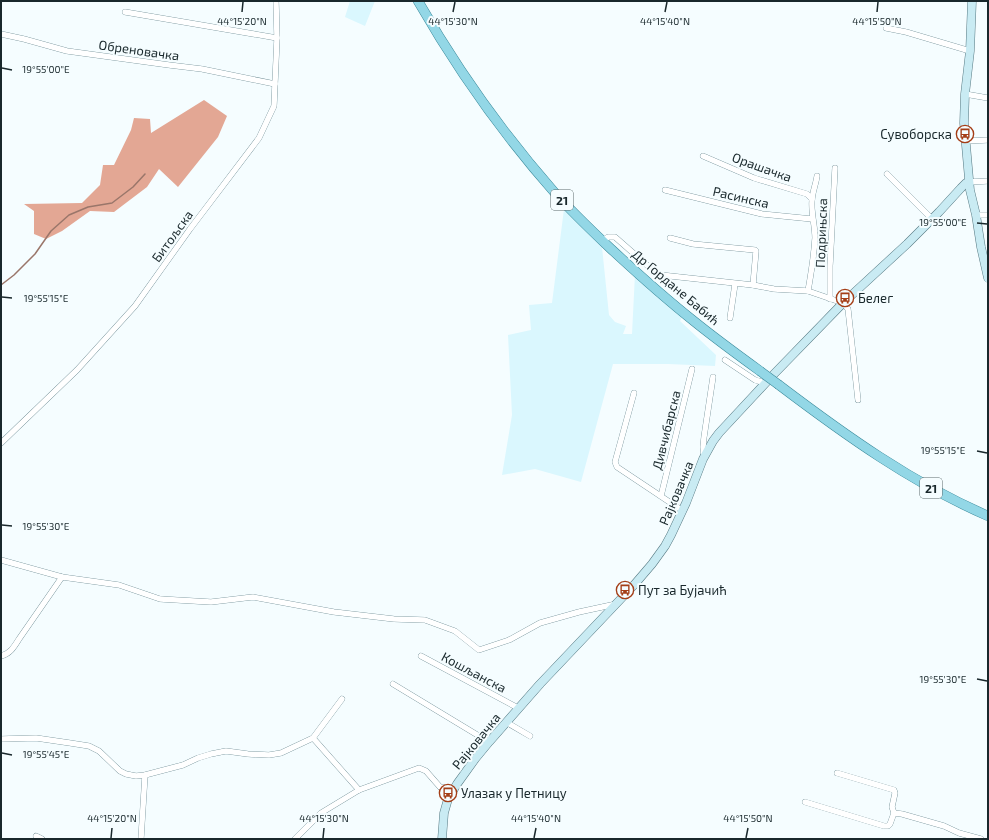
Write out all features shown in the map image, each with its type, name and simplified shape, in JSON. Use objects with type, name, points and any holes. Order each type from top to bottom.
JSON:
[{"type":"main road","name":"Др Гордане Бабић","points":[[418,1],[437,33],[478,95],[512,140],[555,193],[635,271],[695,323],[836,428],[894,467],[962,504],[988,516]]},
{"type":"main road","points":[[972,1],[970,51],[965,94],[964,123],[969,182],[976,216],[985,247],[988,278]]},
{"type":"main road","name":"Рајковачка","points":[[442,839],[444,813],[448,799],[454,789],[489,742],[518,708],[549,673],[634,585],[655,559],[668,540],[683,511],[704,457],[719,433],[765,383],[843,303],[907,244],[966,183],[969,182]]},
{"type":"street","name":"Битољска","points":[[1,443],[77,370],[135,306],[190,229],[259,138],[274,106],[277,38],[276,1]]},
{"type":"street","points":[[125,12],[277,38]]},
{"type":"street","points":[[886,28],[906,32],[970,51]]},
{"type":"street","name":"Обреновачка","points":[[1,34],[67,51],[202,69],[275,84]]},
{"type":"street","points":[[965,94],[988,98]]},
{"type":"street","points":[[966,141],[988,140]]},
{"type":"street","name":"Орашачка","points":[[703,156],[754,178],[807,194],[812,199]]},
{"type":"street","name":"Подрињска","points":[[830,299],[830,266],[835,168]]},
{"type":"street","points":[[887,174],[932,219]]},
{"type":"street","name":"Подрињска","points":[[808,291],[814,251],[815,231],[812,219],[812,199],[818,176]]},
{"type":"street","points":[[969,182],[988,181]]},
{"type":"street","name":"Расинска","points":[[665,190],[762,214],[812,219]]},
{"type":"street","points":[[976,216],[988,215]]},
{"type":"street","points":[[603,241],[608,237],[615,237],[661,276],[753,285],[774,289],[808,291],[843,303],[848,309],[858,400]]},
{"type":"street","points":[[670,238],[693,244],[755,250],[753,285]]},
{"type":"street","points":[[730,318],[735,284]]},
{"type":"street","points":[[725,360],[755,380],[765,383]]},
{"type":"street","name":"Дивчибарска","points":[[661,496],[692,369]]},
{"type":"street","points":[[704,457],[704,437],[713,377]]},
{"type":"street","points":[[634,393],[615,462],[617,467],[683,511]]},
{"type":"street","points":[[1,560],[62,577],[119,585],[160,600],[210,602],[253,597],[334,612],[394,619],[425,620],[455,631],[479,650],[509,640],[540,623],[579,612],[616,604]]},
{"type":"street","points":[[1,656],[6,655],[13,649],[18,639],[62,577]]},
{"type":"street","name":"Кошљанска","points":[[421,656],[518,708]]},
{"type":"street","points":[[393,684],[489,742]]},
{"type":"street","points":[[1,739],[36,738],[89,746],[99,751],[120,771],[136,776],[145,775],[183,765],[198,758],[226,751],[269,755],[281,753],[313,738],[342,699]]},
{"type":"street","points":[[506,722],[530,736]]},
{"type":"street","points":[[313,738],[359,790]]},
{"type":"street","points":[[295,839],[321,812],[359,790],[418,768],[426,771],[440,787],[454,789]]},
{"type":"street","points":[[805,802],[884,826],[888,826],[890,824],[894,813],[892,807],[895,793],[894,790],[837,773]]},
{"type":"street","points":[[141,839],[145,775]]},
{"type":"street","points":[[894,813],[944,826],[959,833],[981,839]]},
{"type":"street","points":[[36,836],[42,839]]},
{"type":"shaded area","points":[[350,1],[375,1],[365,26],[345,17]]},
{"type":"shaded area","points":[[204,100],[227,116],[218,137],[178,187],[159,169],[147,187],[114,212],[90,211],[62,231],[46,239],[34,234],[34,211],[24,204],[82,203],[100,185],[103,165],[114,165],[131,130],[134,118],[150,119],[151,133]]},
{"type":"shaded area","points":[[564,209],[602,247],[609,315],[615,322],[626,326],[623,334],[632,334],[635,274],[682,317],[680,321],[716,355],[715,366],[613,364],[581,482],[535,469],[502,475],[512,415],[508,335],[531,330],[529,305],[552,303]]},
{"type":"waterway","points":[[1,285],[14,275],[35,254],[51,231],[69,215],[88,207],[112,203],[133,187],[145,174]]},
{"type":"place","name":"Сувоборска","points":[[965,134]]},
{"type":"place","name":"Белег","points":[[845,298]]},
{"type":"place","name":"Пут за Бујачић","points":[[625,590]]},
{"type":"place","name":"Улазак у Петницу","points":[[448,793]]}]
